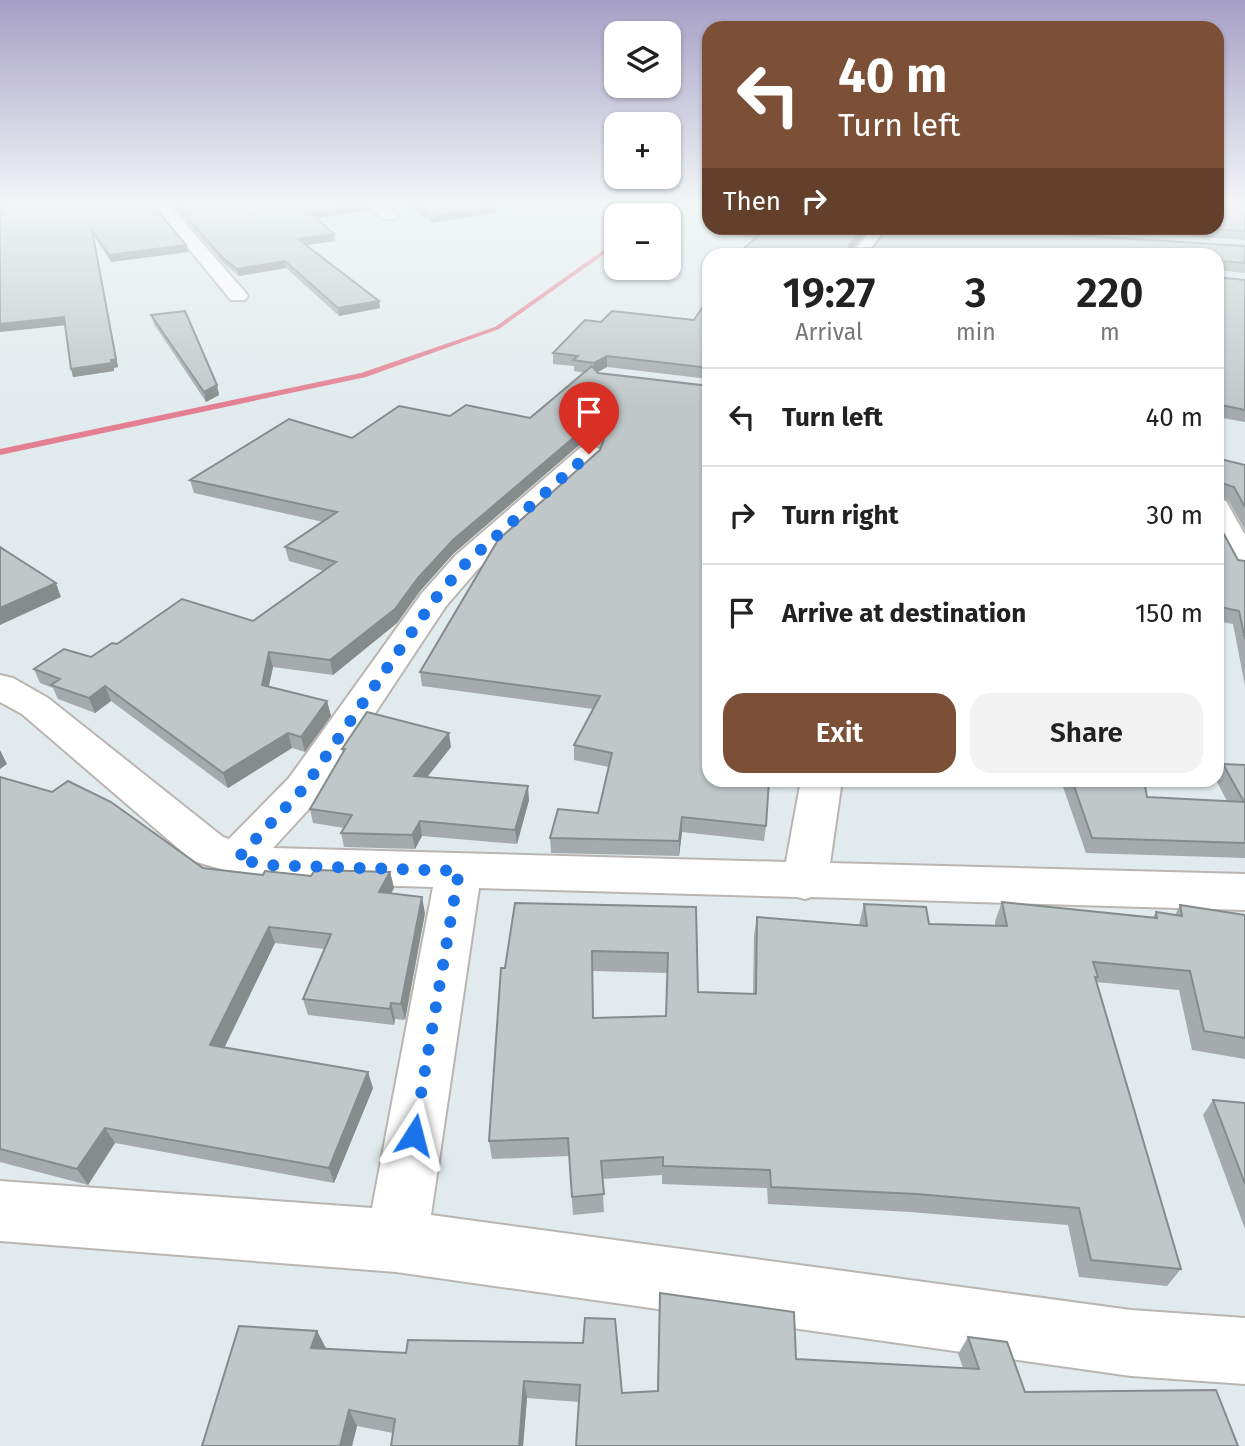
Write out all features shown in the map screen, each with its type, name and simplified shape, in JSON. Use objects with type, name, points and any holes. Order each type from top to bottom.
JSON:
[{"type":"street","points":[[217,271],[238,296]]},
{"type":"street","points":[[237,859],[304,788],[434,600],[467,562],[589,454]]},
{"type":"street","points":[[1224,523],[1245,565]]},
{"type":"street","points":[[0,686],[35,706],[209,850],[266,865],[805,882],[1245,892]]},
{"type":"street","points":[[805,882],[821,787]]},
{"type":"street","points":[[396,1241],[459,871]]},
{"type":"street","points":[[0,1211],[396,1241],[1131,1343],[1245,1351]]},
{"type":"building","points":[[0,271],[100,271],[116,359],[111,360],[112,363],[71,369],[64,317],[0,324]]},
{"type":"building","points":[[297,271],[340,271],[379,301],[338,308]]},
{"type":"building","points":[[1224,278],[1245,280],[1245,410],[1224,406]]},
{"type":"building","points":[[702,308],[702,367],[607,356],[594,363],[573,360],[578,356],[553,353],[585,320],[601,322],[612,311],[694,320]]},
{"type":"building","points":[[185,311],[217,385],[204,392],[151,315]]},
{"type":"building","points":[[592,366],[598,373],[702,385],[702,787],[769,787],[766,826],[682,817],[679,841],[550,838],[558,809],[598,813],[612,753],[574,745],[600,696],[420,672],[498,540],[600,450],[604,440],[598,433],[588,431],[578,434],[453,540],[418,578],[395,609],[330,660],[269,652],[262,685],[327,701],[301,737],[288,733],[223,773],[105,686],[89,698],[51,685],[60,679],[34,669],[64,649],[91,657],[112,643],[117,644],[182,599],[253,621],[336,562],[285,547],[337,512],[190,480],[289,419],[352,438],[399,406],[450,416],[466,405],[530,418]]},
{"type":"building","points":[[1224,460],[1245,465],[1245,507],[1234,487],[1224,484]]},
{"type":"building","points":[[1224,534],[1238,560],[1245,561],[1245,639],[1239,611],[1224,608]]},
{"type":"building","points":[[0,547],[56,583],[0,608]]},
{"type":"building","points":[[367,712],[449,733],[414,776],[528,786],[515,830],[420,821],[412,835],[341,833],[352,815],[310,809],[345,749],[342,749]]},
{"type":"building","points":[[1224,764],[1245,765],[1245,843],[1092,838],[1074,787],[1145,787],[1147,797],[1244,802]]},
{"type":"building","points":[[0,777],[52,792],[68,781],[111,802],[203,868],[263,875],[265,871],[311,876],[315,870],[390,872],[379,892],[422,897],[401,1004],[391,1003],[390,1009],[303,999],[331,934],[269,927],[210,1045],[368,1072],[329,1168],[105,1128],[77,1169],[0,1149]]},
{"type":"building","points":[[1002,902],[1157,918],[1156,912],[1182,916],[1180,905],[1245,915],[1245,1038],[1204,1031],[1190,971],[1093,962],[1098,977],[1095,977],[1181,1269],[1091,1260],[1079,1208],[917,1194],[771,1187],[770,1170],[663,1166],[663,1157],[601,1161],[604,1194],[572,1197],[568,1138],[489,1141],[501,968],[505,968],[515,903],[696,907],[698,992],[756,994],[757,917],[867,926],[864,904],[926,907],[929,924],[1007,926]],"holes":[[[592,951],[668,953],[666,1016],[593,1018]]]},
{"type":"building","points":[[1213,1100],[1245,1103],[1245,1184]]},
{"type":"building","points":[[660,1293],[794,1312],[796,1359],[979,1369],[968,1337],[1007,1342],[1025,1392],[1216,1390],[1238,1446],[576,1446],[580,1385],[524,1381],[519,1446],[391,1446],[395,1419],[349,1410],[340,1446],[202,1446],[239,1326],[317,1331],[311,1348],[406,1353],[408,1340],[583,1343],[585,1318],[615,1319],[622,1393],[658,1391]]},
{"type":"waterway","points":[[0,452],[363,375],[497,328],[577,271]]},
{"type":"route","points":[[414,1135],[459,871],[266,865],[237,859],[304,788],[434,600],[467,562],[589,454]]}]
